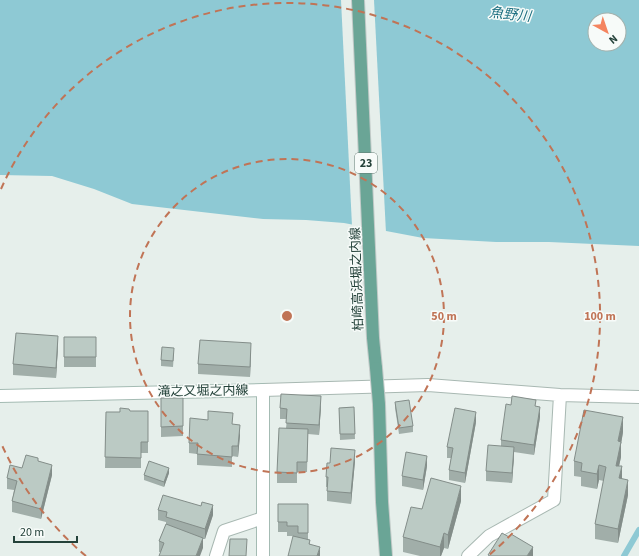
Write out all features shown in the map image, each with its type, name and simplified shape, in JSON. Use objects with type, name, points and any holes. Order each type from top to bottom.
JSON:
[{"type":"main road","name":"柏崎高浜堀之内線","points":[[358,0],[373,327],[379,404],[382,502],[386,556]]},
{"type":"street","points":[[263,390],[428,385],[560,395],[639,397]]},
{"type":"street","name":"滝之又堀之内線","points":[[0,396],[263,390],[263,556]]},
{"type":"street","points":[[468,556],[489,536],[554,500],[560,395]]},
{"type":"street","points":[[216,556],[224,530],[263,518]]},
{"type":"water","name":"魚野川","points":[[0,0],[639,0],[639,246],[549,242],[496,242],[423,238],[344,223],[263,219],[132,204],[94,189],[52,176],[0,175]]},
{"type":"pier","points":[[341,0],[374,0],[386,233],[352,226]]},
{"type":"building","points":[[16,333],[58,336],[56,368],[13,364]]},
{"type":"building","points":[[64,337],[96,337],[96,357],[64,357]]},
{"type":"building","points":[[200,340],[251,343],[250,367],[198,364]]},
{"type":"building","points":[[162,347],[174,348],[173,361],[161,360]]},
{"type":"building","points":[[281,394],[321,396],[319,425],[286,423],[287,409],[280,408]]},
{"type":"building","points":[[512,396],[536,400],[535,406],[540,407],[534,445],[501,440],[506,404],[511,405]]},
{"type":"building","points":[[161,398],[183,398],[183,426],[161,427]]},
{"type":"building","points":[[409,400],[413,426],[399,428],[395,402]]},
{"type":"building","points":[[354,407],[355,434],[340,434],[339,408]]},
{"type":"building","points":[[120,408],[129,409],[130,411],[148,411],[148,442],[141,442],[141,458],[105,457],[106,412],[120,412]]},
{"type":"building","points":[[455,408],[476,412],[465,473],[449,470],[453,448],[447,447]]},
{"type":"building","points":[[584,410],[623,417],[618,441],[621,442],[616,466],[622,466],[619,478],[628,480],[618,529],[595,524],[606,467],[599,465],[597,474],[581,471],[582,463],[574,461]]},
{"type":"building","points":[[208,411],[233,413],[232,424],[240,425],[238,446],[232,446],[232,457],[197,454],[198,443],[189,443],[190,418],[208,420]]},
{"type":"building","points":[[279,428],[308,429],[307,462],[297,462],[297,473],[277,472]]},
{"type":"building","points":[[488,445],[514,447],[512,473],[486,471]]},
{"type":"building","points":[[331,448],[355,450],[351,493],[327,491],[327,463],[330,463]]},
{"type":"building","points":[[406,452],[427,456],[423,480],[402,476]]},
{"type":"building","points":[[26,455],[38,458],[38,461],[52,465],[41,509],[12,501],[17,481],[7,478],[10,465],[22,468]]},
{"type":"building","points":[[149,461],[169,468],[164,482],[144,475]]},
{"type":"building","points":[[431,478],[461,486],[448,535],[444,533],[440,547],[403,537],[411,507],[422,509]]},
{"type":"building","points":[[163,495],[201,506],[202,502],[213,505],[205,529],[166,517],[167,512],[158,510]]},
{"type":"building","points":[[278,504],[308,504],[308,533],[298,533],[298,526],[287,526],[287,522],[278,522]]},
{"type":"building","points":[[166,524],[203,538],[196,556],[159,556],[164,543],[159,541]]},
{"type":"building","points":[[502,533],[509,537],[511,534],[533,547],[527,556],[488,555]]},
{"type":"building","points":[[293,536],[310,540],[309,544],[320,547],[317,556],[288,556]]},
{"type":"building","points":[[230,539],[247,539],[246,556],[229,556]]},
{"type":"waterway","points":[[624,556],[639,530]]}]
